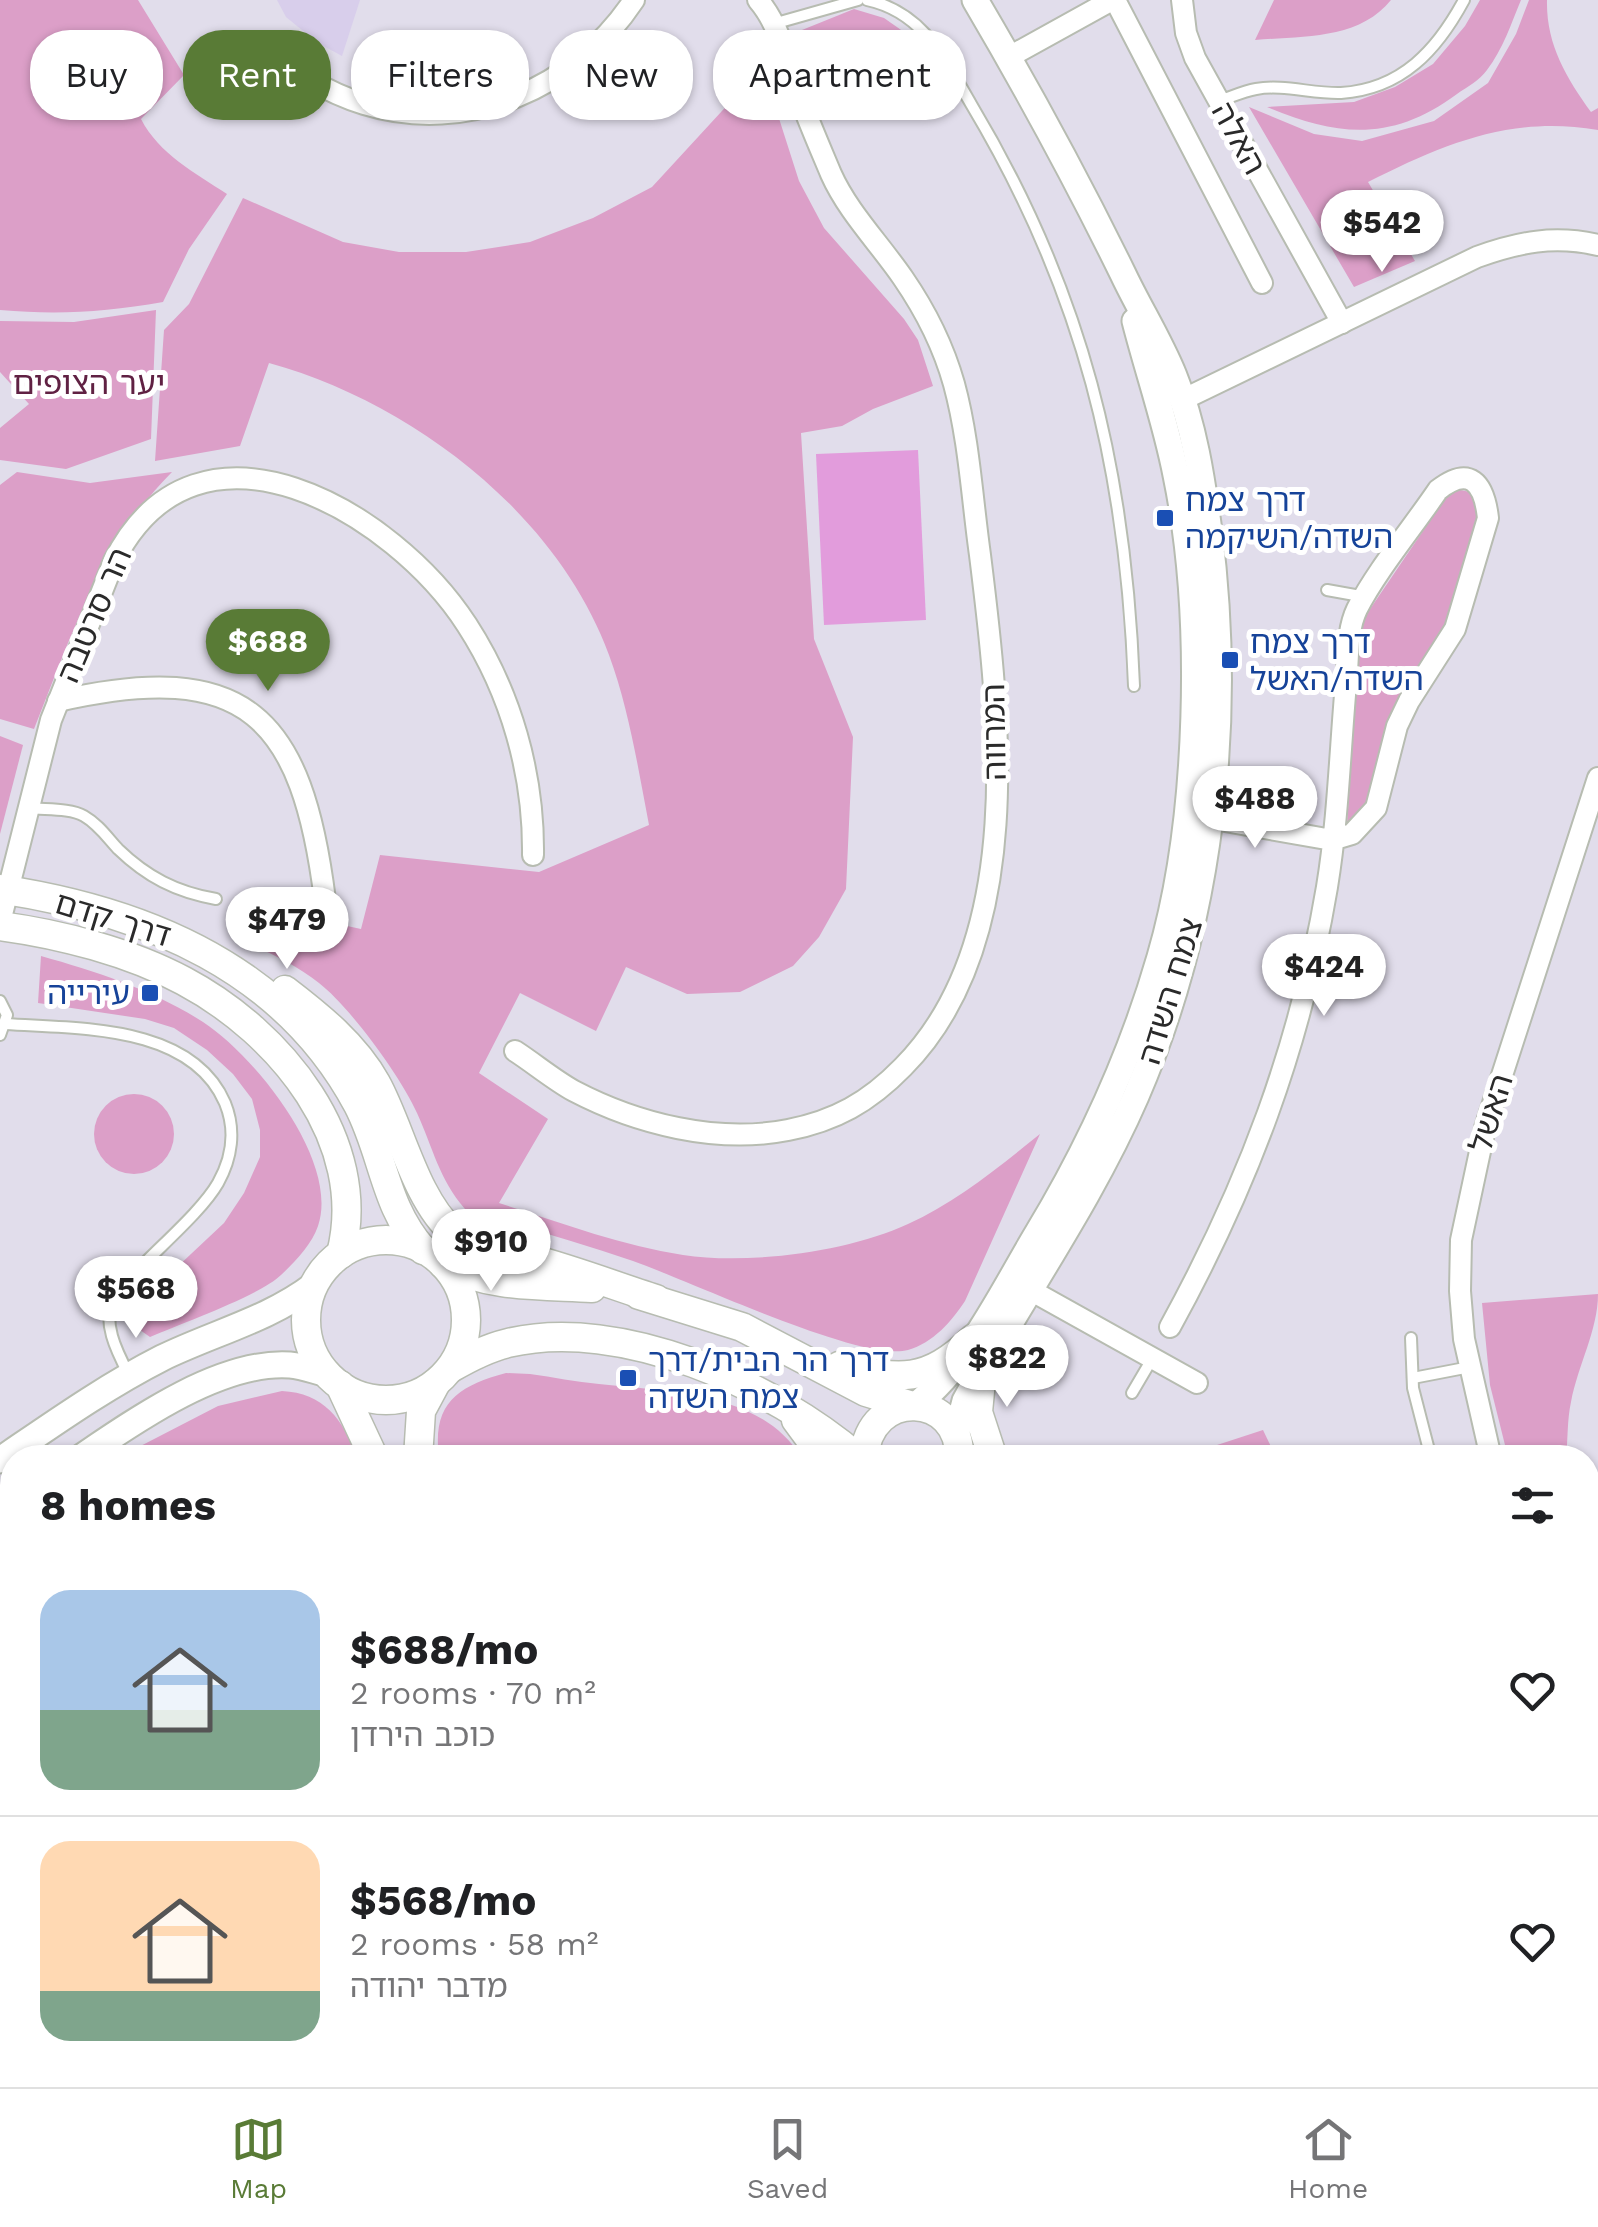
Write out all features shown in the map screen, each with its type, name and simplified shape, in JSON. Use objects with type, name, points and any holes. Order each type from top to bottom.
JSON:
[{"type":"main road","name":"דרך קדם","points":[[3,890],[160,931],[216,957],[266,992],[293,1018],[338,1074],[371,1133],[398,1217],[433,1257]]},
{"type":"main road","name":"דרך קדם","points":[[0,924],[110,952],[182,979],[214,998],[267,1044],[308,1094],[337,1146],[348,1212],[340,1254]]},
{"type":"main road","points":[[216,957],[279,985],[359,1058],[375,1081],[434,1208],[453,1232],[486,1248],[535,1260],[759,1334],[866,1392],[940,1415],[958,1445]]},
{"type":"main road","points":[[367,1445],[308,1340],[306,1314],[314,1286],[340,1254],[385,1240],[433,1257],[466,1276],[599,1288],[656,1299]]},
{"type":"main road","points":[[419,1445],[421,1410],[463,1345],[466,1314],[462,1294],[433,1257]]},
{"type":"main road","points":[[803,1356],[894,1378],[914,1377],[946,1363],[974,1338]]},
{"type":"main road","points":[[334,1380],[363,1397],[402,1399],[479,1352],[510,1342],[574,1339],[614,1343],[668,1356],[740,1382],[818,1425],[844,1445]]},
{"type":"main road","points":[[982,1371],[978,1412],[989,1445]]},
{"type":"main road","points":[[778,1402],[815,1445]]},
{"type":"main road","points":[[865,1445],[872,1426],[893,1408],[912,1405]]},
{"type":"street","points":[[331,91],[364,104],[406,112],[482,108],[516,97],[586,58],[634,0]]},
{"type":"street","name":"המרווה","points":[[516,1051],[573,1091],[656,1122],[696,1131],[738,1134],[778,1132],[817,1124],[867,1100],[926,1042],[964,976],[977,931],[993,841],[996,721],[988,621],[955,387],[924,310],[834,180],[773,24],[758,0]]},
{"type":"street","name":"צמח השדה","points":[[912,1405],[952,1372],[974,1338],[1058,1198],[1114,1086],[1161,954],[1182,850],[1197,816],[1218,718],[1215,579],[1201,472],[1174,376],[1065,156],[975,0]]},
{"type":"street","points":[[1009,57],[1114,0],[1262,284]]},
{"type":"street","name":"האלה","points":[[1182,0],[1186,33],[1219,101],[1342,323]]},
{"type":"street","points":[[1182,400],[1477,257],[1516,243],[1559,240],[1598,245]]},
{"type":"street","name":"צמח השדה","points":[[960,1445],[965,1401],[1094,1184],[1136,1095],[1169,1009],[1193,923],[1197,816],[1190,581],[1177,476],[1124,277]]},
{"type":"street","name":"הר סרטבה","points":[[0,924],[3,890],[29,808],[42,750],[114,561],[126,536],[142,516],[171,494],[212,478],[262,480],[297,488],[357,516],[430,575],[468,626],[503,696],[532,804],[533,855]]},
{"type":"street","points":[[1170,1327],[1227,1220],[1272,1107],[1314,954],[1332,840],[1349,635],[1357,610],[1438,490],[1453,478],[1468,478],[1478,484],[1486,500],[1488,518],[1454,629],[1408,701],[1397,726],[1376,808],[1352,834],[1332,840],[1197,816]]},
{"type":"street","points":[[58,701],[114,688],[195,688],[254,715],[279,741],[307,802],[325,900]]},
{"type":"street","name":"האשל","points":[[1487,1445],[1464,1339],[1461,1240],[1476,1162],[1598,778]]},
{"type":"street","points":[[23,1445],[130,1376],[189,1346],[264,1316],[314,1286]]},
{"type":"street","points":[[1032,1291],[1197,1382]]},
{"type":"street","points":[[101,1445],[170,1402],[232,1375],[288,1364],[334,1380]]},
{"type":"lane","points":[[773,24],[858,0]]},
{"type":"lane","points":[[867,0],[888,4],[916,22],[952,73],[1004,159],[1066,298],[1115,482],[1127,570],[1134,686]]},
{"type":"lane","points":[[1219,101],[1258,88],[1341,93],[1372,88],[1407,70],[1435,48],[1464,0]]},
{"type":"lane","points":[[1327,590],[1366,597]]},
{"type":"lane","points":[[29,808],[80,814],[156,880],[186,894],[216,899]]},
{"type":"lane","points":[[0,1001],[5,1007],[6,1024],[0,1035]]},
{"type":"lane","points":[[6,1024],[108,1034],[158,1044],[204,1072],[222,1096],[230,1116],[233,1137],[217,1185],[114,1294],[114,1347],[130,1376]]},
{"type":"lane","points":[[1412,1338],[1413,1378],[1427,1445]]},
{"type":"lane","points":[[1132,1392],[1153,1358]]},
{"type":"lane","points":[[1413,1378],[1470,1367]]},
{"type":"shaded area","points":[[277,0],[360,0],[342,56],[331,50],[331,30],[302,30],[286,17]]},
{"type":"shaded area","points":[[918,450],[926,620],[824,625],[816,454]]},
{"type":"green space","points":[[0,0],[138,0],[156,30],[30,30],[30,120],[142,120],[168,153],[227,194],[189,249],[163,302],[82,312],[0,310]]},
{"type":"green space","points":[[1274,0],[1391,0],[1363,23],[1329,34],[1255,40]]},
{"type":"green space","points":[[1480,0],[1521,0],[1502,45],[1484,74],[1433,110],[1387,127],[1364,130],[1318,124],[1267,107],[1354,102],[1395,87],[1433,64],[1465,26]]},
{"type":"green space","points":[[1529,0],[1547,0],[1550,31],[1559,59],[1591,112],[1598,108],[1598,130],[1536,126],[1479,136],[1368,182],[1415,261],[1354,287],[1249,107],[1314,134],[1362,141],[1434,121],[1488,83],[1516,34]]},
{"type":"green space","points":[[854,9],[884,18],[901,30],[802,30]]},
{"type":"green space","points":[[163,41],[183,73],[163,96]]},
{"type":"green space","points":[[714,120],[780,120],[799,181],[824,228],[904,319],[918,340],[933,386],[873,409],[842,426],[801,433],[814,639],[853,737],[846,889],[819,937],[793,966],[740,992],[687,994],[626,967],[596,1031],[520,993],[479,1073],[548,1119],[499,1203],[659,1251],[709,1258],[797,1254],[857,1242],[908,1224],[960,1195],[1040,1134],[965,1301],[941,1330],[908,1350],[885,1351],[815,1333],[633,1261],[465,1209],[443,1175],[409,1098],[359,1025],[309,976],[237,938],[251,905],[361,929],[380,855],[539,872],[649,825],[628,717],[609,655],[585,603],[554,555],[516,510],[473,470],[375,405],[269,363],[240,446],[155,461],[164,330],[189,304],[243,198],[343,242],[399,252],[466,252],[530,242],[593,218],[652,187]]},
{"type":"green space","name":"יער הצופים","points":[[156,310],[151,439],[66,469],[0,460],[0,428],[29,404],[0,372],[0,321],[74,322]]},
{"type":"green space","points":[[17,472],[90,483],[172,472],[147,500],[107,560],[75,626],[34,729],[0,719],[0,485]]},
{"type":"green space","points":[[1456,489],[1470,492],[1478,517],[1445,625],[1399,696],[1387,722],[1366,803],[1347,824],[1360,637],[1366,615],[1446,497]]},
{"type":"green space","points":[[0,736],[23,745],[0,834]]},
{"type":"green space","points":[[41,956],[125,983],[203,1022],[246,1059],[288,1112],[316,1171],[321,1200],[312,1239],[270,1283],[150,1337],[133,1325],[142,1300],[224,1223],[244,1193],[260,1157],[260,1130],[252,1099],[233,1074],[174,1028],[145,1019],[38,1003]]},
{"type":"green space","points":[[134,1094],[149,1097],[162,1106],[171,1119],[171,1149],[162,1162],[149,1171],[134,1174],[119,1171],[106,1162],[97,1149],[94,1134],[97,1119],[106,1106],[119,1097]]},
{"type":"green space","points":[[1598,1294],[1595,1321],[1571,1402],[1567,1445],[1505,1445],[1490,1385],[1482,1303]]},
{"type":"green space","points":[[506,1373],[530,1374],[710,1399],[762,1419],[792,1445],[438,1445],[440,1423],[452,1400],[461,1391]]},
{"type":"green space","points":[[282,1391],[296,1393],[330,1410],[351,1445],[142,1445],[218,1406]]},
{"type":"green space","points":[[1263,1430],[1270,1445],[1217,1445]]},
{"type":"place","name":"דרך צמח השדה/השיקמה","points":[[1165,518]]},
{"type":"place","name":"דרך צמח השדה/האשל","points":[[1230,660]]},
{"type":"place","name":"עירייה","points":[[150,993]]},
{"type":"place","name":"דרך הר הבית/דרך צמח השדה","points":[[628,1378]]}]
